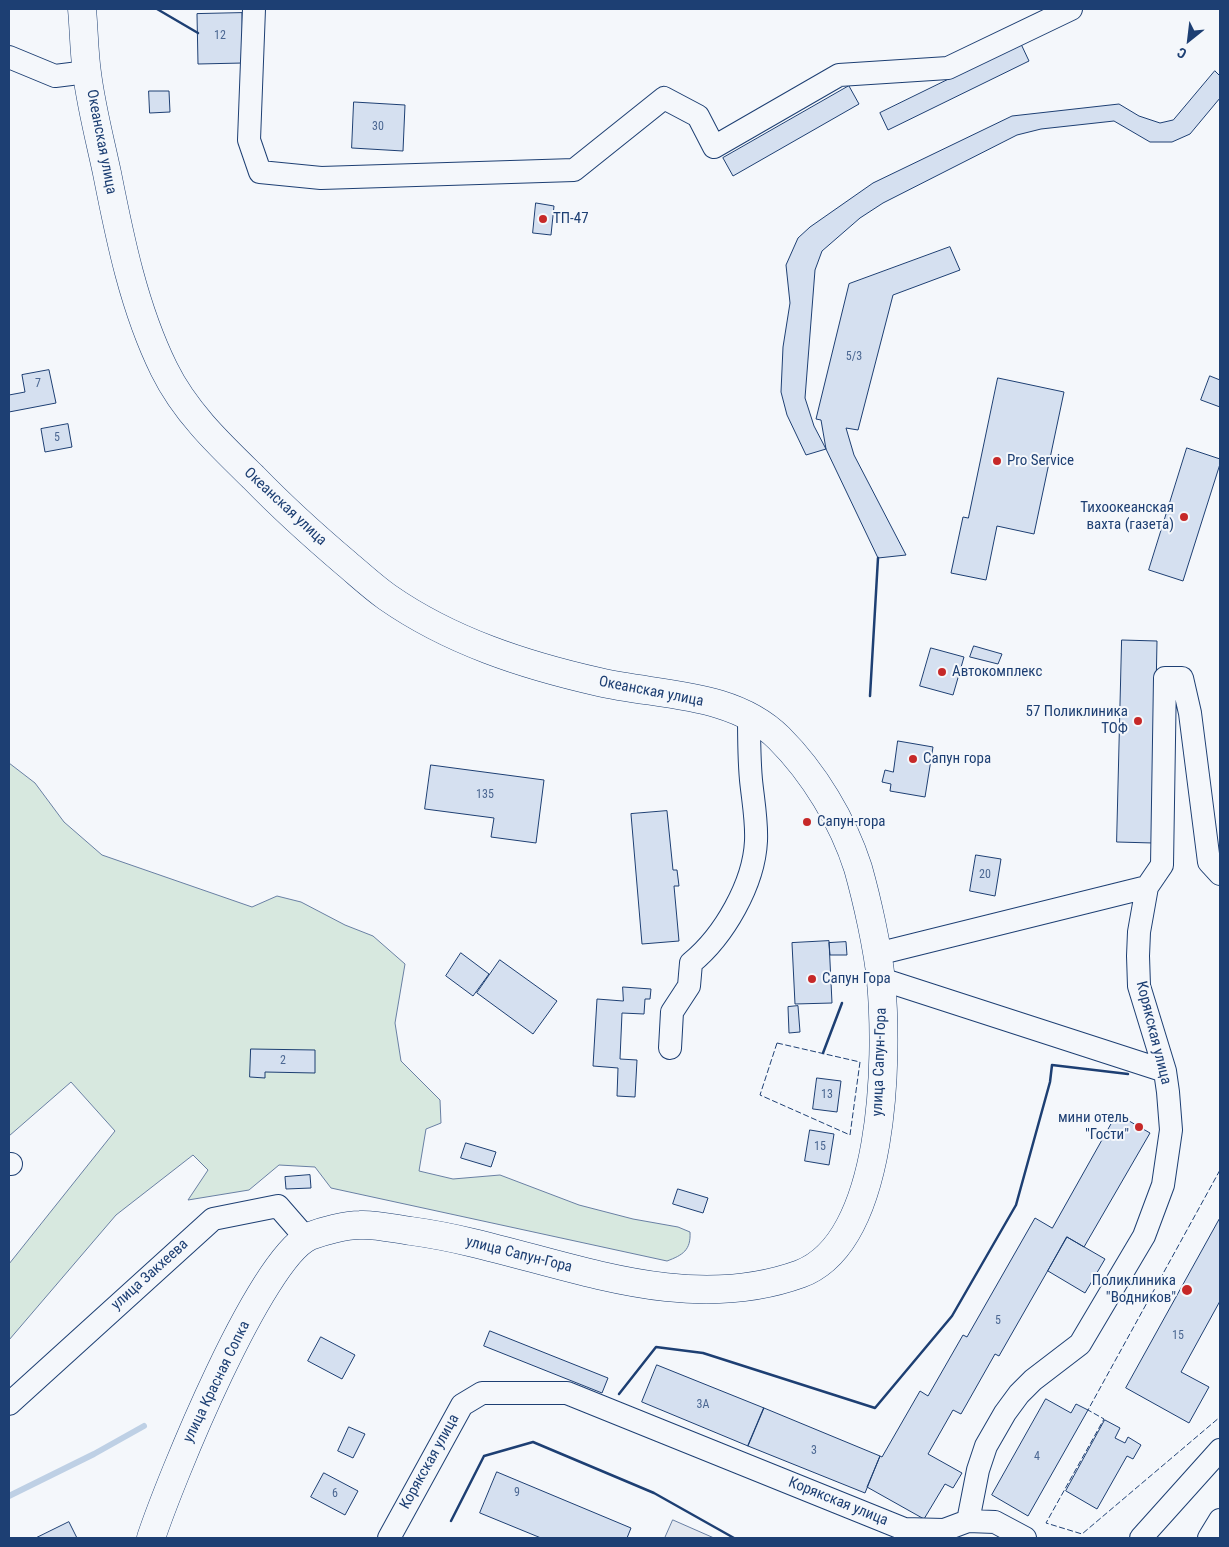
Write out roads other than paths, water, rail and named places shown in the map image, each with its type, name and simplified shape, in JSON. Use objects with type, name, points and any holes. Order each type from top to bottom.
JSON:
[{"type":"main road","name":"Океанская улица","points":[[82,9],[87,72],[115,217],[139,306],[166,373],[201,426],[299,523],[386,597],[450,634],[515,660],[605,684],[688,697],[749,715],[777,736]]},
{"type":"main road","name":"улица Сапун-Гора","points":[[305,1237],[359,1224],[440,1235],[607,1276],[677,1290],[719,1291],[803,1273],[818,1264],[834,1248],[852,1221],[866,1190],[882,1106],[883,1025],[879,966],[858,868],[848,843],[817,782],[777,736]]},
{"type":"main road","name":"улица Красная Сопка","points":[[147,1535],[189,1437],[255,1303],[277,1267],[305,1237]]},
{"type":"street","points":[[254,9],[249,140],[260,172],[321,178],[574,170],[664,98],[698,116],[714,147],[839,75],[948,68],[1071,9]]},
{"type":"street","points":[[9,57],[55,76],[87,72]]},
{"type":"street","name":"Корякская улица","points":[[389,1538],[462,1405],[482,1393],[567,1393],[904,1528],[944,1530],[968,1521],[978,1470],[986,1446],[1005,1413],[1033,1380],[1080,1344],[1144,1236],[1163,1185],[1171,1130],[1164,1071],[1139,986],[1139,932],[1147,887],[1162,865],[1165,678],[1182,678],[1190,713],[1209,862],[1220,874]]},
{"type":"street","points":[[670,1048],[672,1012],[689,986],[690,963],[708,946],[723,926],[745,886],[753,864],[756,835],[749,751],[749,715]]},
{"type":"street","points":[[879,966],[1147,887]]},
{"type":"street","points":[[879,966],[1164,1071]]},
{"type":"street","name":"улица Закхеева","points":[[9,1404],[213,1219],[278,1206],[305,1237]]},
{"type":"street","points":[[1141,1538],[1220,1450]]},
{"type":"street","points":[[1209,1538],[1220,1520]]},
{"type":"street","points":[[968,1521],[995,1522],[1025,1538]]},
{"type":"waterway","points":[[9,1496],[94,1454],[144,1426]]},
{"type":"place","name":"ТП-47","points":[[543,219]]},
{"type":"place","name":"Pro Service","points":[[997,461]]},
{"type":"place","name":"Тихоокеанская вахта (газета)","points":[[1184,517]]},
{"type":"place","name":"Автокомплекс","points":[[942,672]]},
{"type":"place","name":"57 Поликлиника ТОФ","points":[[1138,721]]},
{"type":"place","name":"Сапун гора","points":[[913,759]]},
{"type":"place","name":"Сапун-гора","points":[[807,822]]},
{"type":"place","name":"Сапун Гора","points":[[812,979]]},
{"type":"place","name":"мини отель \"Гости\"","points":[[1139,1127]]},
{"type":"place","name":"Поликлиника \"Водников\"","points":[[1187,1290]]}]
